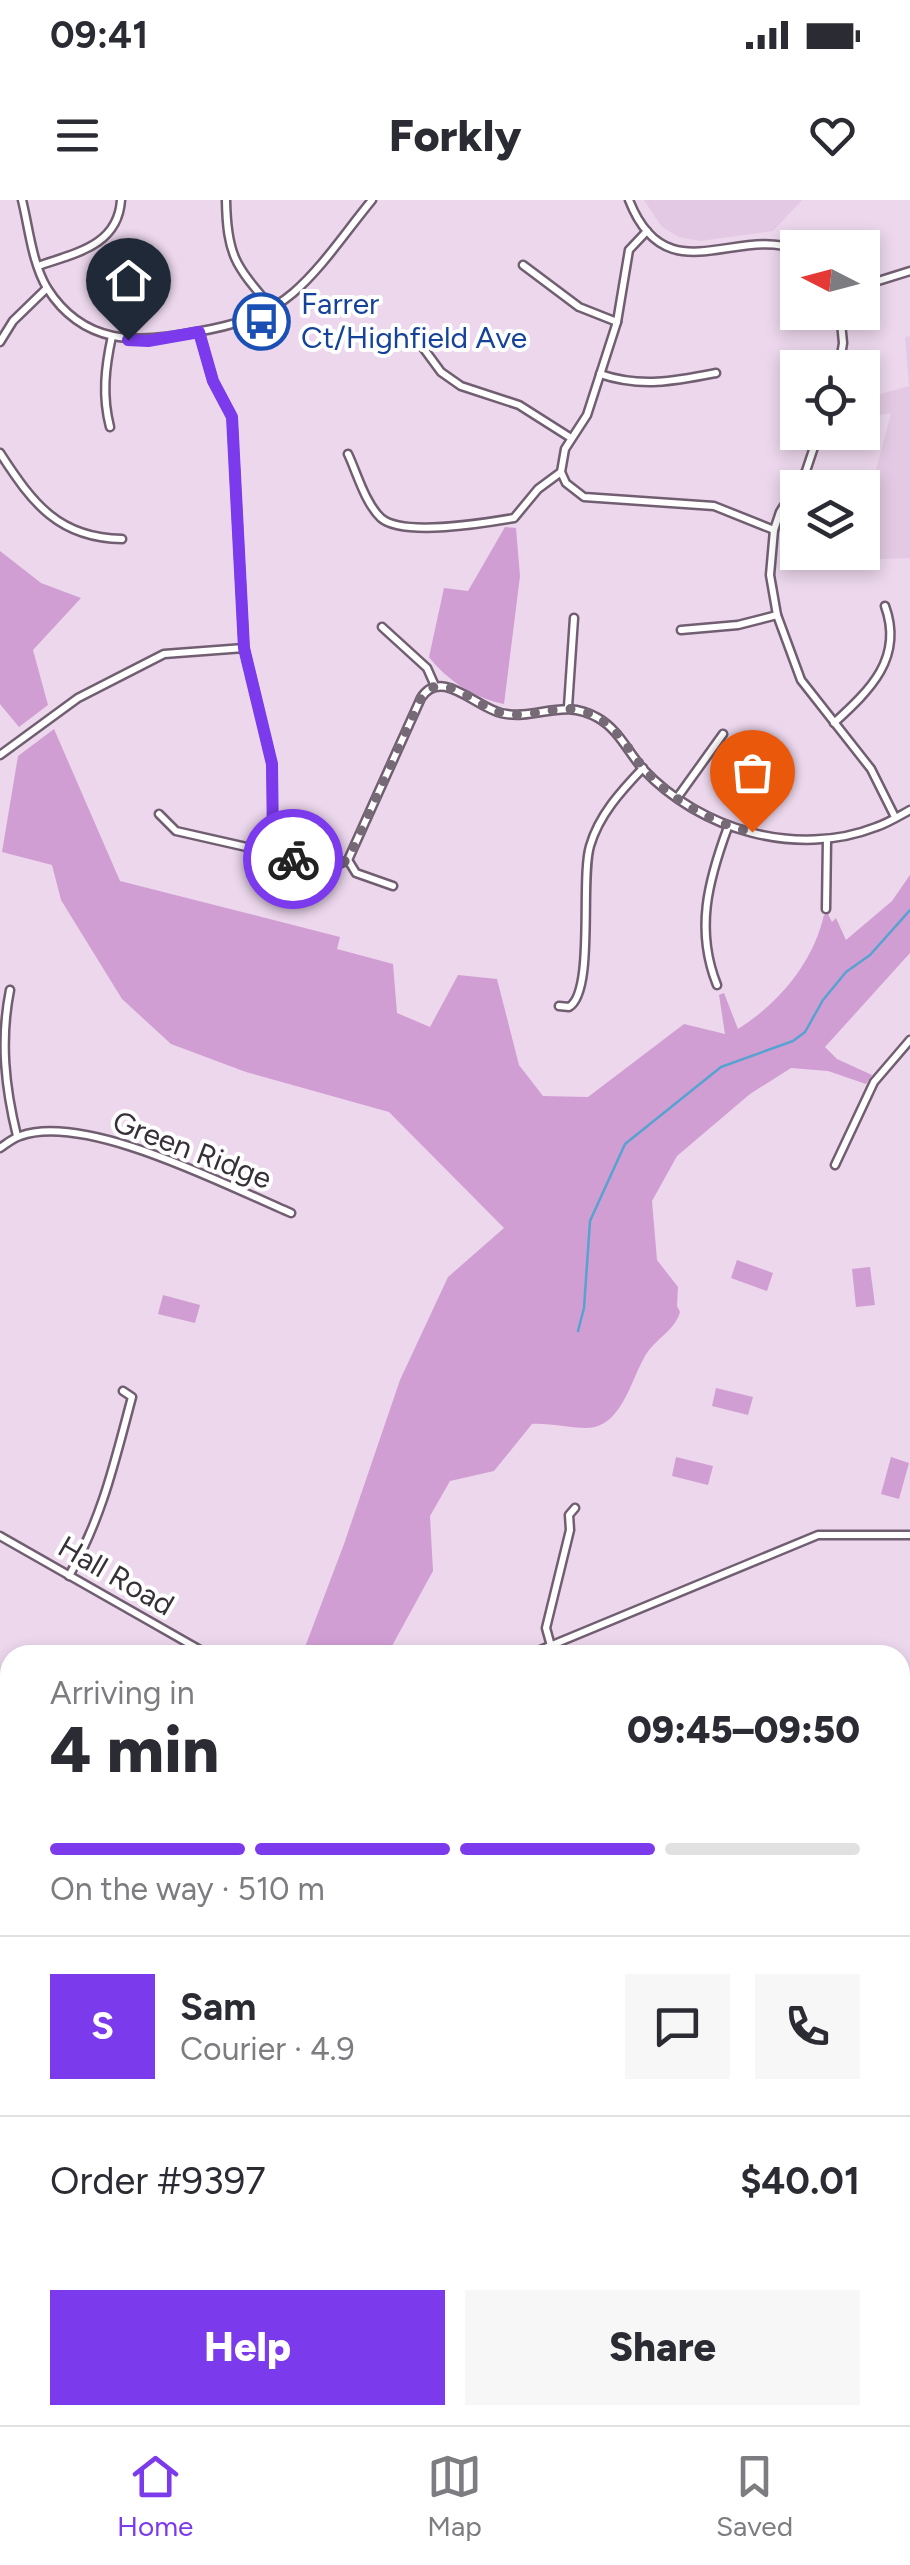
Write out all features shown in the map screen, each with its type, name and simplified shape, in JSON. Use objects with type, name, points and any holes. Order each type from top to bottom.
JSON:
[{"type":"street","points":[[22,200],[47,288],[76,319],[112,336],[148,341],[252,318],[272,308],[303,283],[372,200]]},
{"type":"street","points":[[38,266],[102,240],[116,223],[121,200]]},
{"type":"street","points":[[226,200],[228,243],[234,262],[272,308]]},
{"type":"street","points":[[629,200],[648,232],[678,250],[693,254],[780,244]]},
{"type":"street","points":[[648,232],[629,250],[616,322],[600,374],[587,415],[571,438],[560,472],[566,483],[584,497],[714,506],[774,530]]},
{"type":"street","points":[[523,265],[579,307],[616,322]]},
{"type":"street","points":[[880,280],[910,271]]},
{"type":"street","points":[[0,342],[13,321],[47,288]]},
{"type":"street","points":[[199,332],[213,381],[232,417],[244,648],[272,764],[273,843],[282,856],[328,868],[348,860],[421,698],[435,686],[450,687],[486,709],[505,714],[568,707],[604,721],[643,768],[677,798],[728,827],[777,838],[827,839],[879,826],[910,810]]},
{"type":"street","points":[[110,427],[105,406],[112,336]]},
{"type":"street","points":[[416,338],[441,372],[460,386],[519,405],[571,438]]},
{"type":"street","points":[[600,374],[644,384],[716,373]]},
{"type":"street","points":[[813,450],[774,530],[770,575],[777,615],[802,680],[871,769],[895,818]]},
{"type":"street","points":[[0,453],[12,472],[66,529],[93,538],[122,539]]},
{"type":"street","points":[[348,454],[373,508],[395,526],[466,526],[514,518],[538,489],[560,472]]},
{"type":"street","points":[[834,723],[874,684],[884,664],[892,626],[885,606]]},
{"type":"street","points":[[681,630],[738,625],[777,615]]},
{"type":"street","points":[[568,707],[574,618]]},
{"type":"street","points":[[382,626],[427,668],[435,686]]},
{"type":"street","points":[[0,756],[78,698],[164,654],[244,648]]},
{"type":"street","points":[[677,798],[722,734]]},
{"type":"street","points":[[559,1006],[568,1007],[578,997],[586,944],[584,891],[590,845],[602,817],[643,768]]},
{"type":"street","points":[[159,814],[176,831],[255,849],[273,843]]},
{"type":"street","points":[[717,986],[710,966],[704,910],[728,827]]},
{"type":"street","points":[[826,909],[827,839]]},
{"type":"street","points":[[348,860],[356,873],[392,886]]},
{"type":"street","points":[[0,1148],[17,1136],[3,1079],[5,1006],[10,990]]},
{"type":"street","points":[[835,1165],[874,1082],[910,1040]]},
{"type":"street","name":"Green Ridge","points":[[17,1136],[67,1131],[103,1139],[141,1150],[291,1212]]},
{"type":"street","points":[[123,1391],[132,1397],[142,1395]]},
{"type":"street","points":[[69,1576],[104,1504],[132,1397]]},
{"type":"street","points":[[552,1645],[546,1628],[572,1511],[560,1513]]},
{"type":"street","points":[[554,1645],[818,1535],[910,1535]]},
{"type":"street","name":"Hall Road","points":[[0,1536],[191,1645]]},
{"type":"shaded area","points":[[644,200],[802,200],[773,231],[700,241],[679,237],[662,227]]},
{"type":"shaded area","points":[[910,336],[910,558],[880,559],[880,470],[876,470],[891,413],[880,415],[880,394],[909,386],[905,337]]},
{"type":"shaded area","points":[[505,527],[516,528],[520,576],[504,704],[462,687],[429,657],[444,588],[468,591]]},
{"type":"shaded area","points":[[0,551],[41,583],[81,598],[33,650],[48,705],[19,727],[0,704]]},
{"type":"shaded area","points":[[54,729],[120,881],[340,937],[337,949],[393,964],[397,1013],[430,1027],[458,975],[497,979],[519,1065],[543,1096],[588,1097],[684,1024],[725,1034],[719,995],[724,993],[738,1029],[767,1007],[792,980],[812,949],[824,915],[828,914],[832,922],[836,918],[846,940],[892,901],[910,875],[910,953],[825,1047],[837,1059],[872,1075],[866,1084],[828,1071],[791,1068],[750,1094],[677,1156],[652,1201],[657,1260],[678,1287],[678,1318],[647,1353],[624,1400],[609,1420],[586,1428],[532,1424],[494,1471],[450,1481],[430,1516],[433,1571],[392,1645],[306,1645],[400,1380],[448,1277],[504,1228],[389,1112],[246,1072],[171,1044],[122,999],[61,900],[52,865],[2,852],[18,756]]},
{"type":"shaded area","points":[[737,1260],[773,1273],[767,1291],[731,1278]]},
{"type":"shaded area","points":[[870,1267],[875,1305],[856,1307],[852,1269]]},
{"type":"shaded area","points":[[163,1295],[200,1305],[195,1323],[158,1314]]},
{"type":"shaded area","points":[[716,1388],[753,1397],[748,1415],[712,1406]]},
{"type":"shaded area","points":[[676,1457],[713,1466],[708,1485],[672,1476]]},
{"type":"shaded area","points":[[891,1457],[909,1463],[899,1499],[881,1494]]},
{"type":"waterway","points":[[578,1331],[584,1308],[590,1221],[625,1144],[721,1067],[793,1041],[805,1032],[823,1000],[846,972],[870,955],[910,910]]},
{"type":"way so far","points":[[293,859],[328,868],[348,860],[421,698],[429,688],[440,685],[486,709],[505,714],[568,707],[586,712],[614,730],[643,768],[677,798],[728,827],[752,832]]},
{"type":"place","name":"Farrer Ct/Highfield Ave","points":[[262,321]]},
{"type":"route","points":[[128,340],[148,341],[199,332],[213,381],[232,417],[244,648],[272,764],[273,843],[282,856],[293,859]]}]
